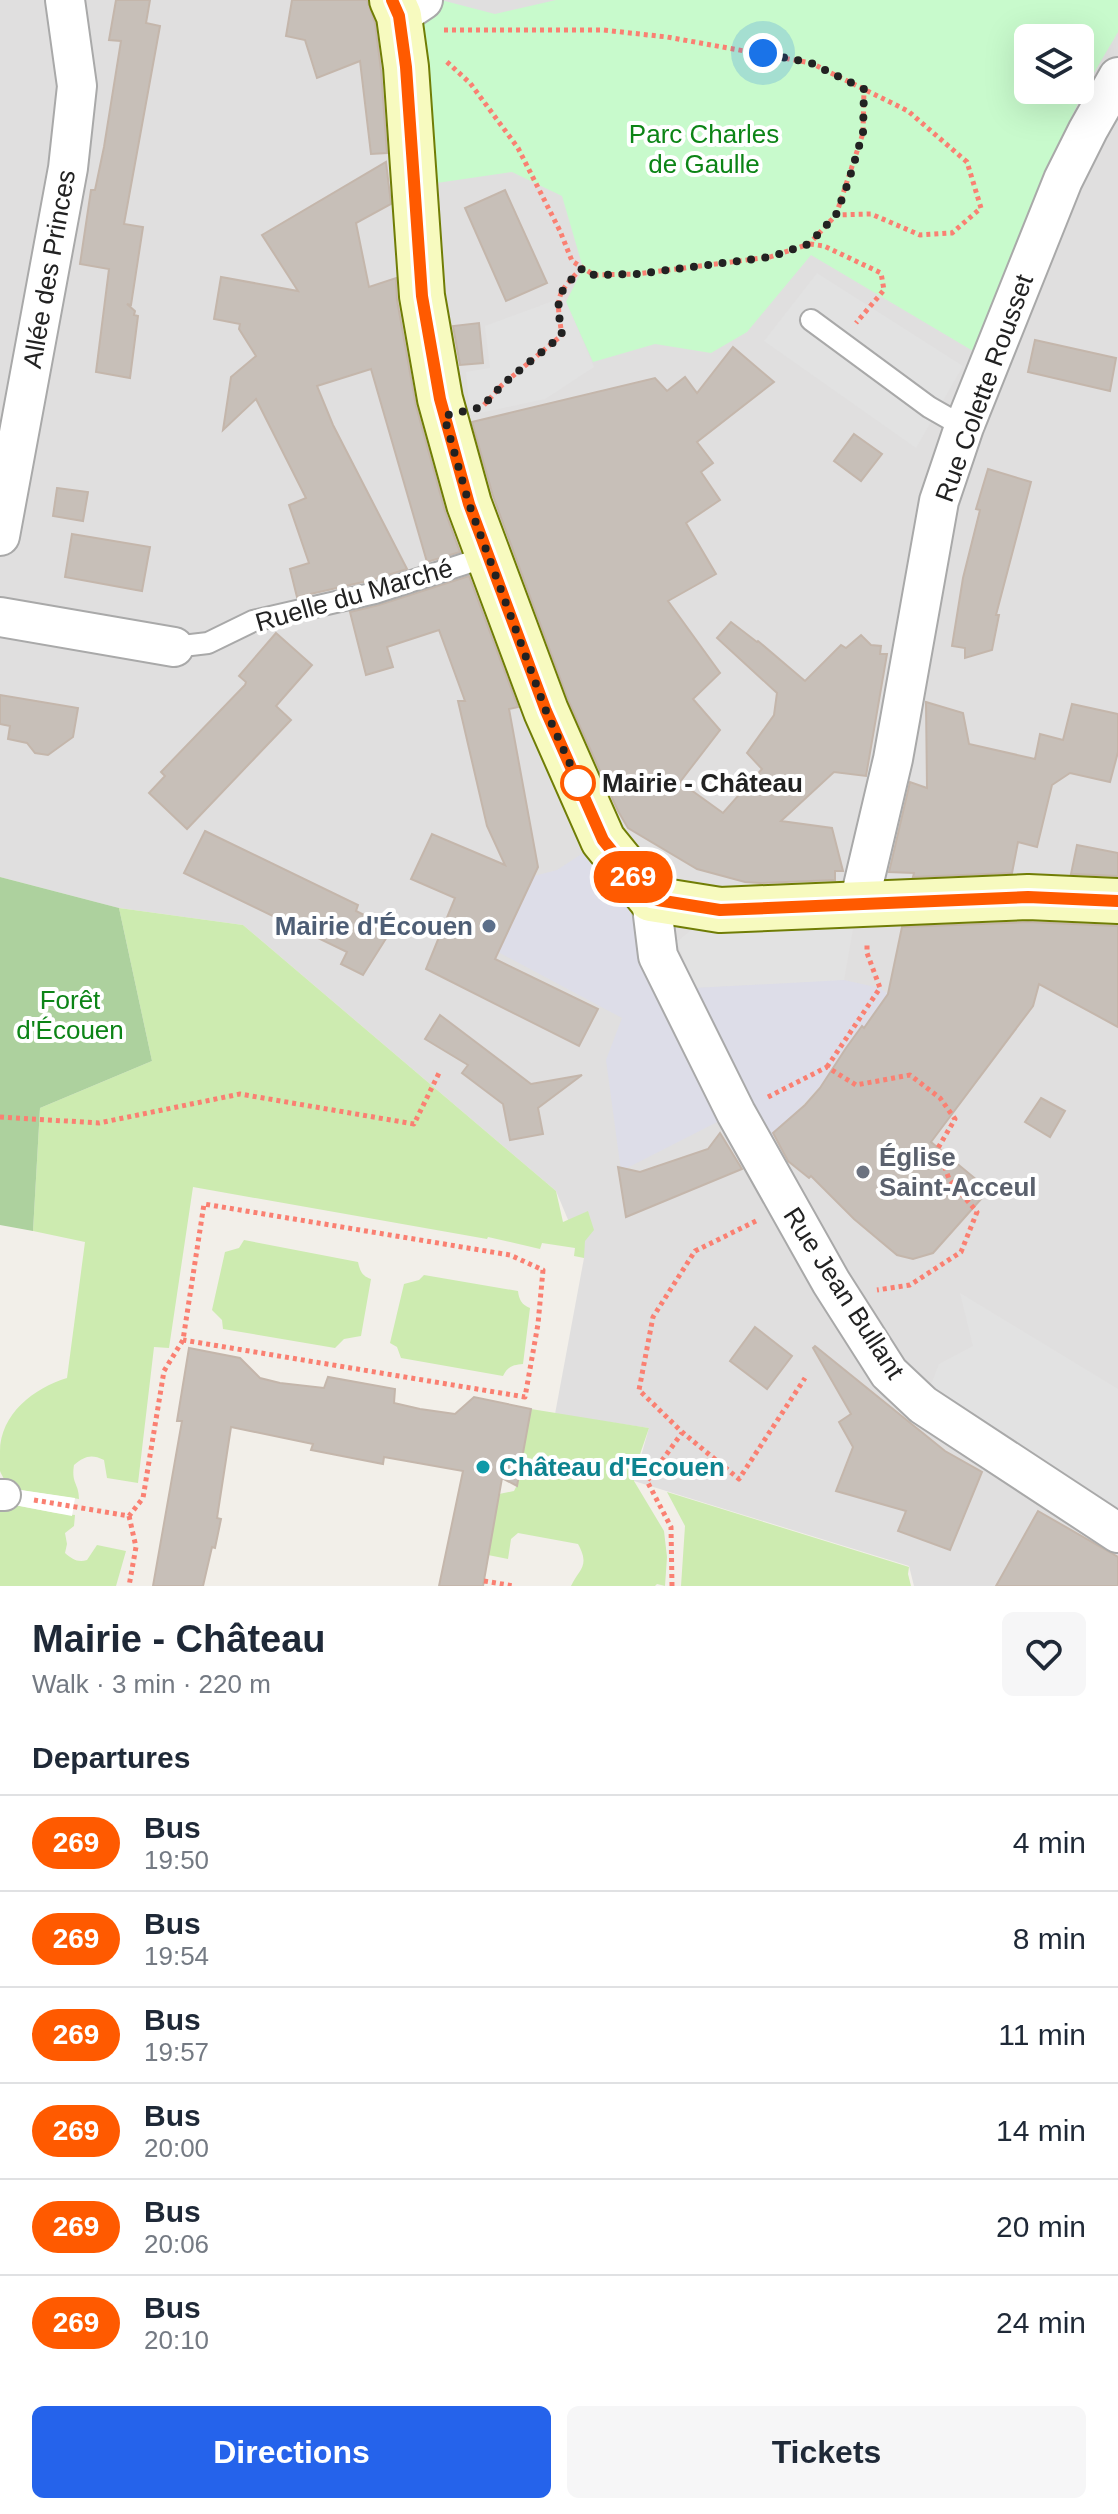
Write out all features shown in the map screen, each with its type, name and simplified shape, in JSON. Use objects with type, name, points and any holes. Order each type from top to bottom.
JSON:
[{"type":"main road","points":[[405,5],[406,67],[422,296],[444,416],[469,504],[546,711],[603,840],[651,899],[720,910],[1028,897],[1118,901]]},
{"type":"street","name":"Allée des Princes","points":[[0,536],[68,168],[77,86],[65,0]]},
{"type":"street","name":"Rue Colette Rousset","points":[[859,903],[893,759],[939,501],[964,427],[1063,180],[1118,77]]},
{"type":"street","points":[[0,617],[174,647]]},
{"type":"street","name":"Rue Jean Bullant","points":[[651,899],[658,956],[736,1113],[840,1296],[889,1373],[923,1405],[1118,1533]]},
{"type":"lane","points":[[811,320],[929,407],[964,427]]},
{"type":"lane","name":"Ruelle du Marché","points":[[174,647],[208,643],[253,621],[375,593],[489,556]]},
{"type":"path","points":[[405,5],[415,31],[603,30],[667,37],[811,63],[908,111],[967,162],[981,208],[952,233],[920,235],[871,214],[836,215]]},
{"type":"path","points":[[443,57],[470,83],[518,148],[572,261],[594,275],[637,274],[770,257],[809,244],[824,246],[881,273],[884,290],[859,317],[845,346]]},
{"type":"path","points":[[809,244],[836,215],[863,133],[864,89]]},
{"type":"path","points":[[444,416],[482,407],[502,385],[562,335],[558,307],[562,288],[583,268]]},
{"type":"path","points":[[736,1113],[827,1067],[880,988]]},
{"type":"path","points":[[827,1067],[856,1085],[910,1075],[940,1098],[955,1119],[938,1148],[949,1179],[977,1212],[961,1252],[910,1285],[840,1296]]},
{"type":"path","points":[[0,1117],[99,1123],[240,1094],[414,1124],[440,1071]]},
{"type":"path","points":[[129,1516],[143,1498],[164,1371],[183,1340],[204,1204],[510,1255],[543,1270],[538,1324],[525,1397],[183,1340]]},
{"type":"path","points":[[788,1206],[695,1251],[653,1317],[639,1390],[682,1432],[739,1479],[805,1378]]},
{"type":"path","points":[[672,1586],[671,1527],[647,1481],[682,1432]]},
{"type":"path","points":[[74,1507],[129,1516]]},
{"type":"path","points":[[129,1516],[136,1547],[129,1586]]},
{"type":"path","points":[[484,1581],[514,1586]]},
{"type":"shaded area","points":[[0,0],[1118,0],[1118,1586],[914,1586],[909,1566],[634,1481],[649,1428],[555,1414],[584,1258],[556,1191],[243,925],[119,908],[0,877]]},
{"type":"shaded area","points":[[817,273],[963,366],[916,448],[764,341]]},
{"type":"shaded area","points":[[564,297],[594,367],[545,399],[470,415],[466,372],[490,368],[485,326]]},
{"type":"shaded area","points":[[603,840],[695,988],[844,980],[880,988],[888,994],[821,1085],[758,1153],[735,1113],[621,1171],[606,1060],[622,1018],[498,952],[534,876],[557,870]]},
{"type":"shaded area","points":[[854,923],[844,980],[695,988],[677,942],[692,929]]},
{"type":"shaded area","points":[[960,1293],[1118,1389],[1118,1533],[923,1405],[939,1364],[973,1346]]},
{"type":"green space","name":"Parc Charles de Gaulle","points":[[427,0],[441,0],[495,14],[556,0],[1118,0],[1118,32],[1094,73],[1094,24],[1014,24],[1014,104],[1078,104],[973,351],[811,255],[747,332],[711,353],[655,344],[593,362],[566,302],[583,268],[562,196],[512,172],[430,184],[404,52]]},
{"type":"green space","name":"Forêt d'Écouen","points":[[0,877],[119,908],[152,1061],[40,1108],[33,1231],[0,1225]]},
{"type":"green space","points":[[119,908],[243,925],[556,1191],[563,1222],[588,1211],[594,1230],[585,1241],[584,1258],[574,1256],[575,1248],[542,1243],[540,1249],[488,1237],[193,1187],[169,1348],[154,1347],[138,1483],[107,1478],[104,1460],[88,1457],[74,1465],[79,1499],[7,1488],[0,1471],[0,1452],[6,1426],[21,1404],[43,1388],[67,1378],[85,1242],[33,1231],[40,1108],[152,1061]]},
{"type":"green space","points":[[244,1240],[358,1262],[362,1273],[371,1279],[361,1336],[344,1339],[335,1348],[223,1329],[222,1320],[212,1310],[225,1252],[239,1248]]},
{"type":"green space","points":[[424,1275],[518,1291],[521,1302],[530,1308],[523,1364],[511,1367],[503,1376],[401,1358],[397,1347],[390,1343],[404,1284],[419,1280]]},
{"type":"green space","points":[[531,1409],[649,1428],[634,1481],[664,1531],[667,1557],[665,1586],[571,1586],[583,1562],[578,1544],[518,1533],[511,1539],[508,1559],[488,1555],[499,1494],[514,1491],[517,1485]]},
{"type":"green space","points":[[667,1492],[909,1567],[911,1586],[681,1586],[685,1526]]},
{"type":"green space","points":[[4,1503],[75,1515],[74,1526],[65,1533],[65,1553],[75,1560],[87,1560],[97,1545],[126,1551],[116,1586],[0,1586],[0,1511]]},
{"type":"pier","points":[[7,1488],[75,1498],[72,1516],[4,1503]]},
{"type":"building","points":[[116,0],[150,0],[146,23],[160,26],[124,224],[143,227],[131,305],[127,304],[138,316],[130,378],[96,372],[109,269],[80,264],[91,190],[95,190],[104,147],[121,41],[109,40]]},
{"type":"building","points":[[292,0],[367,0],[375,23],[387,153],[371,154],[360,61],[317,78],[305,40],[286,36]]},
{"type":"building","points":[[386,162],[391,204],[356,223],[369,287],[396,278],[397,300],[416,406],[445,511],[460,552],[427,562],[371,369],[317,386],[333,425],[407,569],[297,597],[290,569],[309,563],[289,505],[306,498],[256,399],[223,430],[231,377],[256,356],[239,329],[240,324],[214,319],[221,277],[298,291],[262,235]]},
{"type":"building","points":[[505,190],[547,283],[506,301],[465,208]]},
{"type":"building","points":[[479,323],[483,363],[460,365],[453,326]]},
{"type":"building","points":[[1035,340],[1116,358],[1110,391],[1028,372]]},
{"type":"building","points":[[733,347],[774,382],[697,442],[713,463],[701,472],[720,500],[686,523],[716,574],[668,601],[720,673],[693,699],[720,730],[680,782],[723,813],[762,769],[747,753],[774,715],[777,693],[717,638],[731,622],[805,681],[841,645],[846,648],[861,635],[871,645],[881,646],[880,654],[887,654],[866,776],[834,772],[781,821],[832,828],[843,871],[835,871],[835,880],[745,882],[697,869],[628,828],[569,702],[493,496],[472,422],[655,378],[667,391],[685,377],[697,393]]},
{"type":"building","points":[[854,434],[882,454],[861,481],[834,461]]},
{"type":"building","points":[[988,469],[1031,482],[996,615],[999,615],[992,650],[965,658],[965,648],[952,646],[963,578],[980,510],[976,509]]},
{"type":"building","points":[[57,488],[88,492],[83,521],[53,516]]},
{"type":"building","points":[[72,534],[150,547],[142,591],[65,577]]},
{"type":"building","points":[[469,576],[518,707],[509,709],[538,867],[495,959],[598,1009],[579,1046],[426,969],[455,898],[411,879],[432,834],[505,865],[487,826],[458,701],[465,701],[439,630],[387,647],[393,667],[366,675],[350,612]]},
{"type":"building","points":[[276,633],[312,665],[276,706],[291,720],[187,829],[149,793],[165,776],[161,772],[245,685],[246,682],[239,676]]},
{"type":"building","points":[[0,695],[78,708],[73,737],[48,755],[35,753],[27,743],[8,739],[10,726],[0,724]]},
{"type":"building","points":[[926,702],[963,713],[969,744],[1035,759],[1040,734],[1063,740],[1072,704],[1118,714],[1118,752],[1110,782],[1070,773],[1052,785],[1037,847],[1018,842],[1012,873],[913,877],[914,873],[889,872],[910,782],[927,788]]},
{"type":"building","points":[[205,831],[358,905],[356,911],[392,929],[363,975],[341,964],[347,952],[184,873]]},
{"type":"building","points":[[1077,845],[1118,853],[1118,876],[1071,874]]},
{"type":"building","points":[[1028,922],[1118,926],[1118,1027],[1039,984],[1033,1006],[931,1142],[989,1190],[933,1253],[913,1259],[897,1255],[854,1219],[811,1176],[809,1178],[788,1161],[773,1133],[820,1088],[888,994],[902,927]]},
{"type":"building","points":[[440,1015],[531,1084],[582,1075],[538,1108],[543,1134],[510,1140],[503,1104],[462,1073],[468,1065],[425,1039]]},
{"type":"building","points":[[1041,1098],[1065,1111],[1050,1137],[1025,1122]]},
{"type":"building","points":[[720,1133],[742,1169],[626,1217],[618,1167],[640,1172],[708,1149]]},
{"type":"building","points":[[755,1327],[792,1356],[767,1389],[730,1361]]},
{"type":"building","points":[[815,1346],[945,1451],[982,1472],[950,1550],[898,1531],[906,1511],[836,1491],[853,1447],[839,1422],[851,1414],[813,1348]]},
{"type":"building","name":"Château d'Ecouen","points":[[189,1348],[240,1358],[260,1378],[280,1383],[324,1388],[328,1377],[395,1389],[394,1403],[420,1409],[455,1414],[474,1397],[531,1409],[517,1486],[502,1478],[483,1586],[439,1586],[463,1471],[384,1457],[383,1464],[311,1450],[313,1444],[231,1427],[217,1518],[221,1519],[203,1586],[153,1586],[182,1421],[177,1421]]},
{"type":"building","points":[[1038,1511],[1118,1557],[1118,1586],[996,1586]]},
{"type":"bus line","name":"269","points":[[392,0],[399,16],[406,67],[422,296],[440,399],[469,504],[546,711],[603,840],[651,899],[720,910],[1028,897],[1118,901]]},
{"type":"place","name":"Mairie - Château","points":[[578,783]]},
{"type":"place","name":"Mairie d'Écouen","points":[[489,926]]},
{"type":"place","name":"Église Saint-Acceul","points":[[863,1172]]},
{"type":"place","name":"Château d'Ecouen","points":[[483,1467]]},
{"type":"route","points":[[578,783],[580,786],[546,711],[469,504],[444,416],[482,407],[502,385],[562,335],[558,307],[562,288],[583,268],[594,275],[637,274],[770,257],[809,244],[836,215],[863,133],[864,89],[811,63],[763,53]]}]
